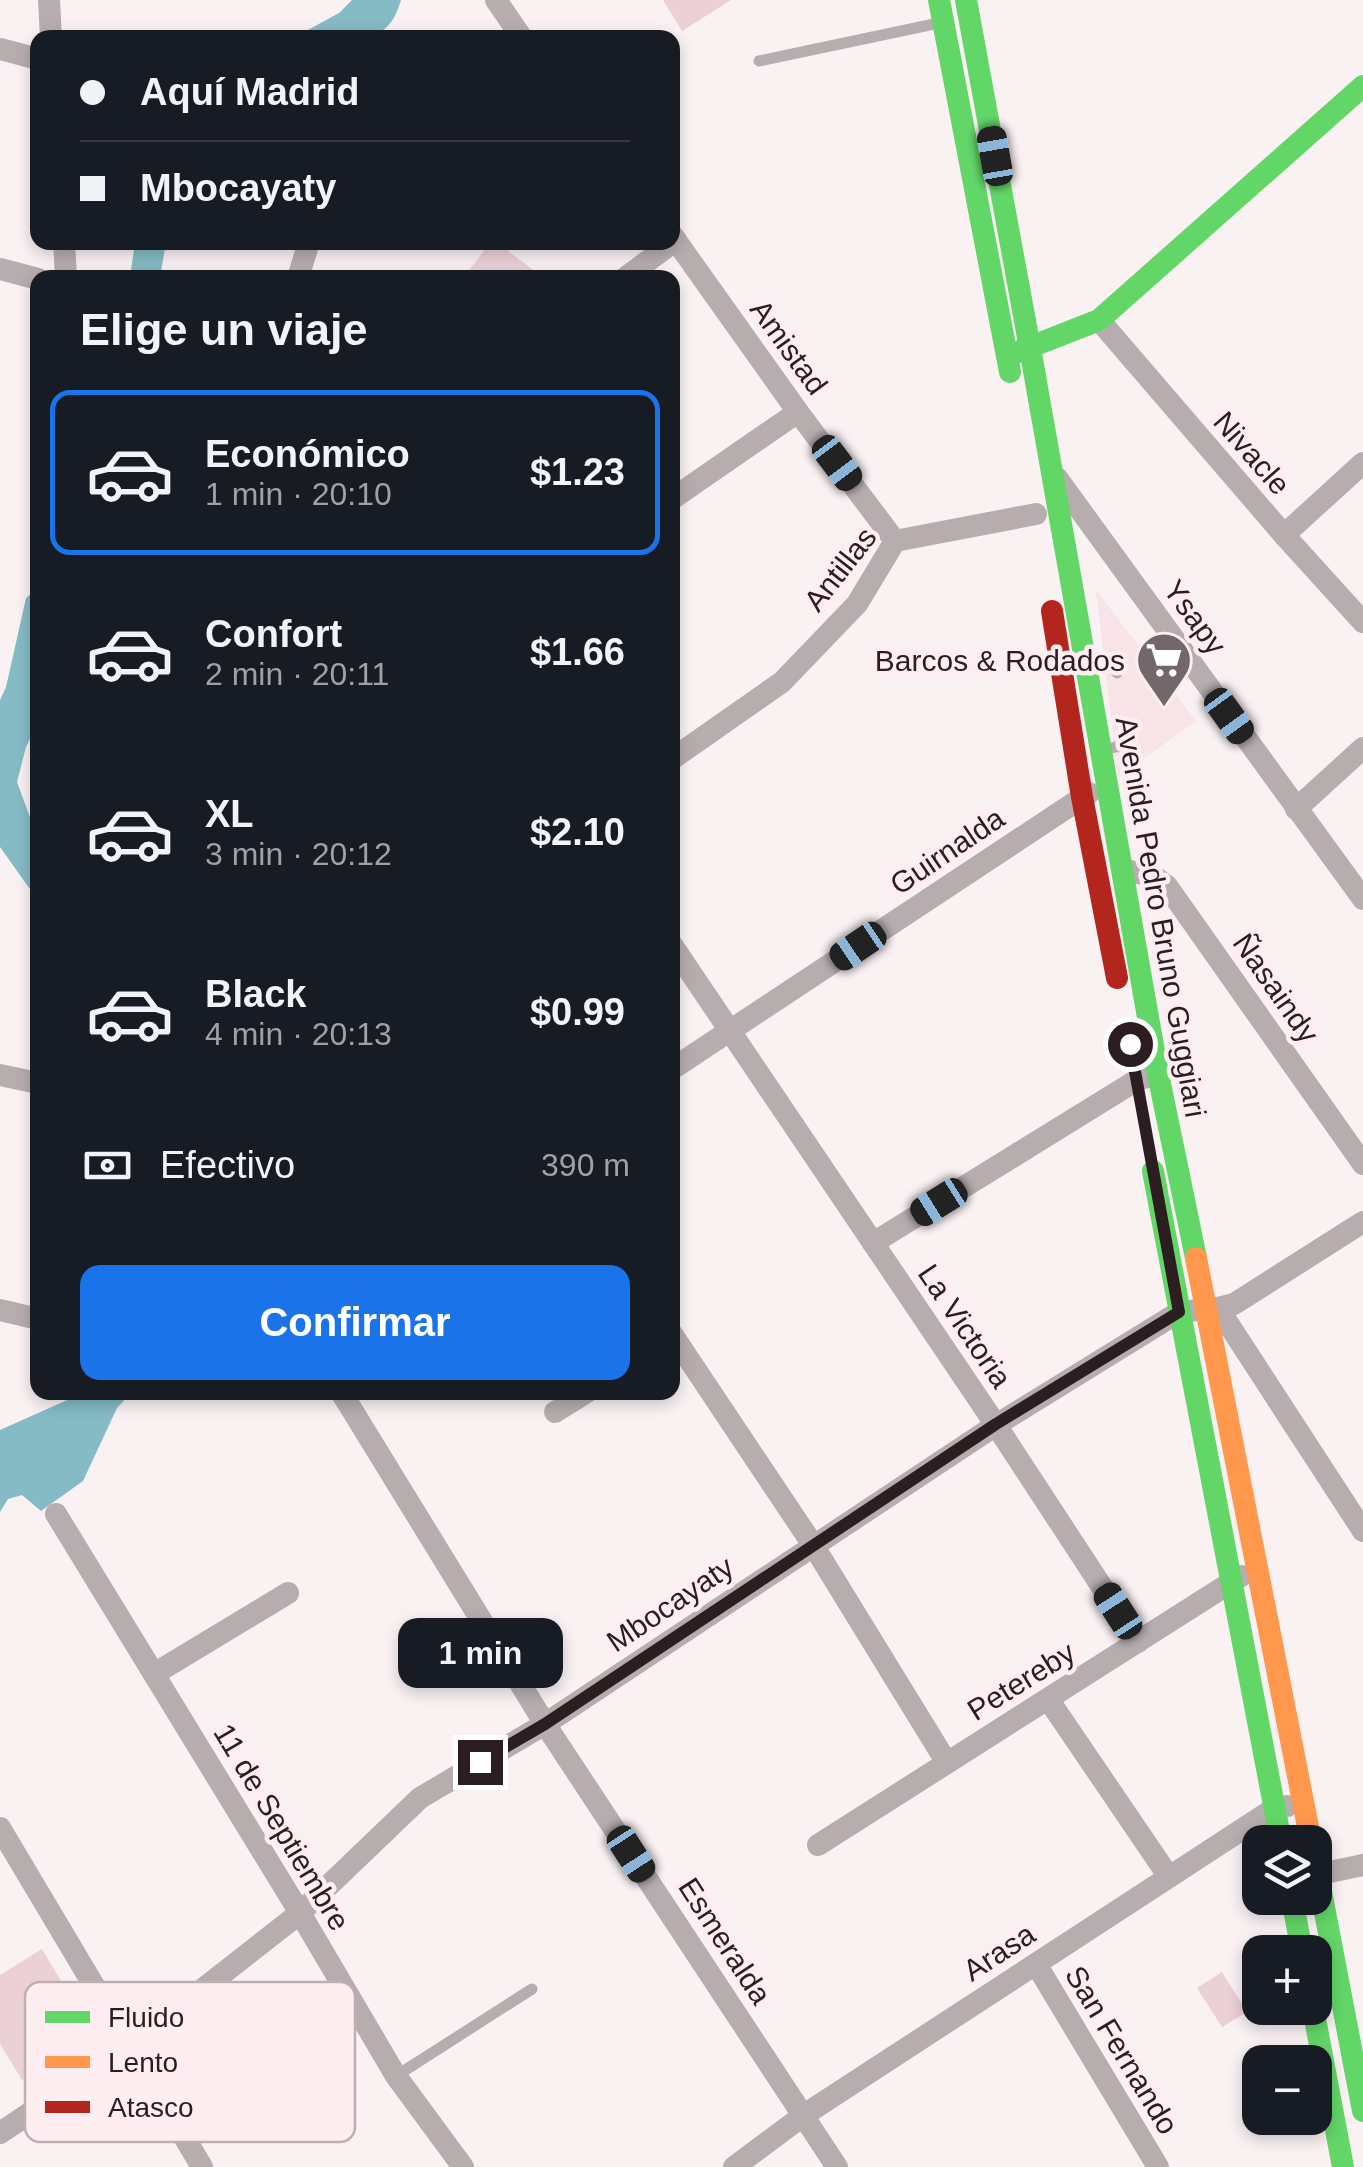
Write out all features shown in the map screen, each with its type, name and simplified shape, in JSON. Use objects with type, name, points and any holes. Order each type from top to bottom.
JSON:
[{"type":"main road","name":"Avenida Pedro Bruno Guggiari","points":[[969,1],[1122,869],[1142,1078],[1212,1309],[1256,1567],[1308,1825]]},
{"type":"main road","points":[[941,11],[1013,391]]},
{"type":"main road","points":[[1007,356],[1099,320],[1363,86]]},
{"type":"main road","name":"Avenida Pedro Bruno Guggiari","points":[[1048,590],[1082,798],[1122,1004]]},
{"type":"main road","points":[[1151,1157],[1278,1825]]},
{"type":"main road","points":[[1325,1915],[1363,2111]]},
{"type":"main road","points":[[1316,2025],[1343,2167]]},
{"type":"street","points":[[49,0],[51,30]]},
{"type":"street","points":[[496,0],[517,30]]},
{"type":"street","points":[[0,48],[30,57]]},
{"type":"street","name":"Amistad","points":[[680,246],[895,540]]},
{"type":"street","points":[[634,270],[659,250]]},
{"type":"street","points":[[0,270],[30,277]]},
{"type":"street","name":"Nivacle","points":[[1099,320],[1363,622]]},
{"type":"street","points":[[680,493],[798,412]]},
{"type":"street","points":[[1284,536],[1363,463]]},
{"type":"street","name":"Ysapy","points":[[1050,467],[1363,899]]},
{"type":"street","name":"Antillas","points":[[680,753],[782,682],[856,604],[895,540],[1036,515]]},
{"type":"street","points":[[1296,809],[1363,748]]},
{"type":"street","name":"Guirnalda","points":[[680,1065],[1106,785]]},
{"type":"street","name":"Ñasaindy","points":[[1122,869],[1155,876],[1167,886],[1363,1164]]},
{"type":"street","name":"La Victoria","points":[[680,957],[996,1424],[1138,1642]]},
{"type":"street","points":[[0,1075],[30,1082]]},
{"type":"street","points":[[874,1243],[1142,1078]]},
{"type":"street","name":"Mbocayaty","points":[[212,1982],[300,1913],[420,1798],[545,1724],[996,1424],[1179,1312],[1234,1304],[1363,1222]]},
{"type":"street","points":[[1212,1309],[1363,1532]]},
{"type":"street","points":[[0,1310],[30,1316]]},
{"type":"street","points":[[680,1347],[813,1545],[947,1763]]},
{"type":"street","name":"Esmeralda","points":[[346,1400],[545,1724],[836,2167]]},
{"type":"street","points":[[555,1412],[574,1400]]},
{"type":"street","name":"11 de Septiembre","points":[[56,1514],[341,1982]]},
{"type":"street","name":"Petereby","points":[[818,1845],[1256,1567]]},
{"type":"street","points":[[154,1674],[288,1593]]},
{"type":"street","points":[[1048,1699],[1169,1877]]},
{"type":"street","name":"Arasa","points":[[734,2167],[804,2115],[1275,1808],[1303,1803]]},
{"type":"street","points":[[0,1828],[92,1982]]},
{"type":"street","points":[[1332,1869],[1363,1866]]},
{"type":"street","name":"San Fernando","points":[[1036,1964],[1158,2167]]},
{"type":"street","name":"11 de Septiembre","points":[[355,2006],[396,2076],[463,2167]]},
{"type":"street","name":"Mbocayaty","points":[[0,2132],[25,2115]]},
{"type":"street","points":[[187,2142],[202,2167]]},
{"type":"lane","points":[[759,61],[941,11]]},
{"type":"lane","points":[[1085,662],[1097,659],[1110,664],[1117,673]]},
{"type":"lane","points":[[1101,750],[1119,746],[1124,740]]},
{"type":"lane","points":[[396,2076],[532,1989]]},
{"type":"shaded area","points":[[663,0],[731,0],[682,31]]},
{"type":"shaded area","points":[[485,250],[506,250],[534,270],[471,270]]},
{"type":"shaded area","points":[[1096,590],[1196,721],[1118,777]]},
{"type":"shaded area","points":[[42,1949],[62,1982],[25,1982],[22,2080],[0,2044],[0,1975]]},
{"type":"shaded area","points":[[1222,1972],[1242,2004],[1242,2015],[1222,2027],[1197,1988]]},
{"type":"water","points":[[352,0],[401,0],[383,30],[308,30],[339,13]]},
{"type":"water","points":[[134,250],[165,250],[161,270],[131,270]]},
{"type":"water","points":[[30,595],[30,739],[17,782],[30,817],[30,889],[0,847],[0,700]]},
{"type":"water","points":[[67,1400],[124,1400],[117,1408],[83,1481],[41,1511],[22,1495],[8,1499],[0,1512],[0,1430]]},
{"type":"traffic: fast","points":[[939,0],[1010,372]]},
{"type":"traffic: fast","points":[[966,0],[1158,1074],[1196,1258]]},
{"type":"traffic: fast","points":[[1010,355],[1099,320],[1363,86]]},
{"type":"traffic: fast","points":[[1153,1171],[1278,1825]]},
{"type":"traffic: fast","points":[[1295,1915],[1299,1935]]},
{"type":"traffic: fast","points":[[1326,1915],[1363,2111]]},
{"type":"traffic: fast","points":[[1316,2025],[1343,2167]]},
{"type":"traffic: slow","points":[[1196,1258],[1308,1825]]},
{"type":"traffic: jam","points":[[1052,611],[1117,978]]},
{"type":"place","name":"Barcos & Rodados","points":[[1164,709]]},
{"type":"route","points":[[480,1762],[545,1724],[996,1424],[1179,1312],[1130,1044]]}]
